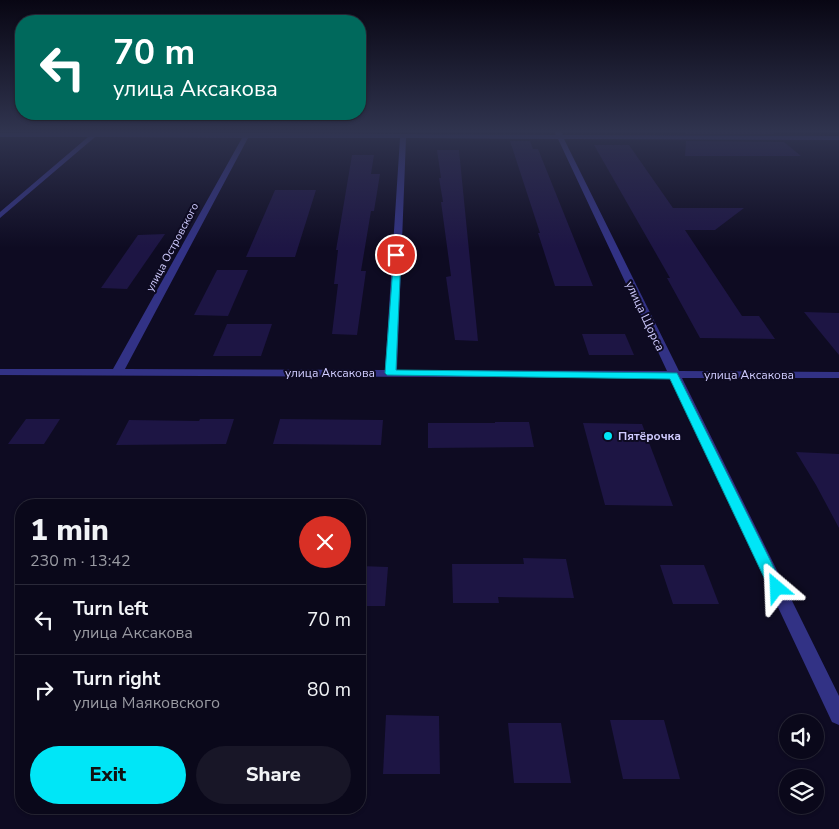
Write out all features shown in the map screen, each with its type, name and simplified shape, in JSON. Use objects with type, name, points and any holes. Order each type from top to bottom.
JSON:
[{"type":"street","points":[[0,216],[53,171]]},
{"type":"street","name":"улица Островского","points":[[117,373],[226,171]]},
{"type":"street","points":[[390,373],[400,171]]},
{"type":"street","name":"улица Щорса","points":[[576,171],[839,716]]},
{"type":"street","name":"улица Аксакова","points":[[0,372],[839,375]]},
{"type":"building","points":[[349,171],[372,171],[371,174],[380,174],[374,211],[371,211],[361,271],[366,271],[357,335],[332,334],[338,284],[334,284],[338,250],[336,250]]},
{"type":"building","points":[[440,171],[461,171],[478,341],[455,340],[446,277],[451,276],[441,202],[443,202],[439,178],[441,178]]},
{"type":"building","points":[[520,171],[547,171],[593,286],[555,286],[538,233],[540,233]]},
{"type":"building","points":[[609,171],[647,171],[673,208],[744,208],[715,230],[685,230],[742,316],[759,316],[775,339],[700,338],[667,278],[670,278]]},
{"type":"building","points":[[275,190],[316,190],[295,257],[246,257]]},
{"type":"building","points":[[165,234],[127,289],[101,288],[138,235]]},
{"type":"building","points":[[217,270],[248,270],[228,316],[194,315]]},
{"type":"building","points":[[804,312],[839,313],[839,355],[821,333]]},
{"type":"building","points":[[227,324],[272,324],[261,356],[213,356]]},
{"type":"building","points":[[582,334],[625,334],[634,355],[589,355]]},
{"type":"building","points":[[26,419],[60,419],[44,444],[8,444]]},
{"type":"building","points":[[200,419],[234,419],[226,444],[116,445],[129,420],[199,421]]},
{"type":"building","points":[[280,419],[383,420],[381,445],[273,444]]},
{"type":"building","points":[[529,422],[534,447],[428,448],[428,423]]},
{"type":"building","points":[[583,423],[642,424],[673,506],[605,505]]},
{"type":"building","points":[[796,452],[839,454],[839,528],[816,485]]},
{"type":"building","points":[[523,558],[566,559],[574,598],[498,597],[499,603],[453,603],[452,564],[524,564]]},
{"type":"building","points":[[660,565],[704,565],[719,604],[673,604]]},
{"type":"building","points":[[366,566],[388,567],[385,606],[366,606]]},
{"type":"building","points":[[386,715],[439,716],[440,774],[383,774]]},
{"type":"building","points":[[610,720],[664,720],[680,779],[623,779]]},
{"type":"building","points":[[508,723],[561,723],[571,783],[514,783]]},
{"type":"place","name":"Пятёрочка","points":[[608,436]]},
{"type":"route","points":[[396,255],[390,373],[674,375],[777,588]]}]
